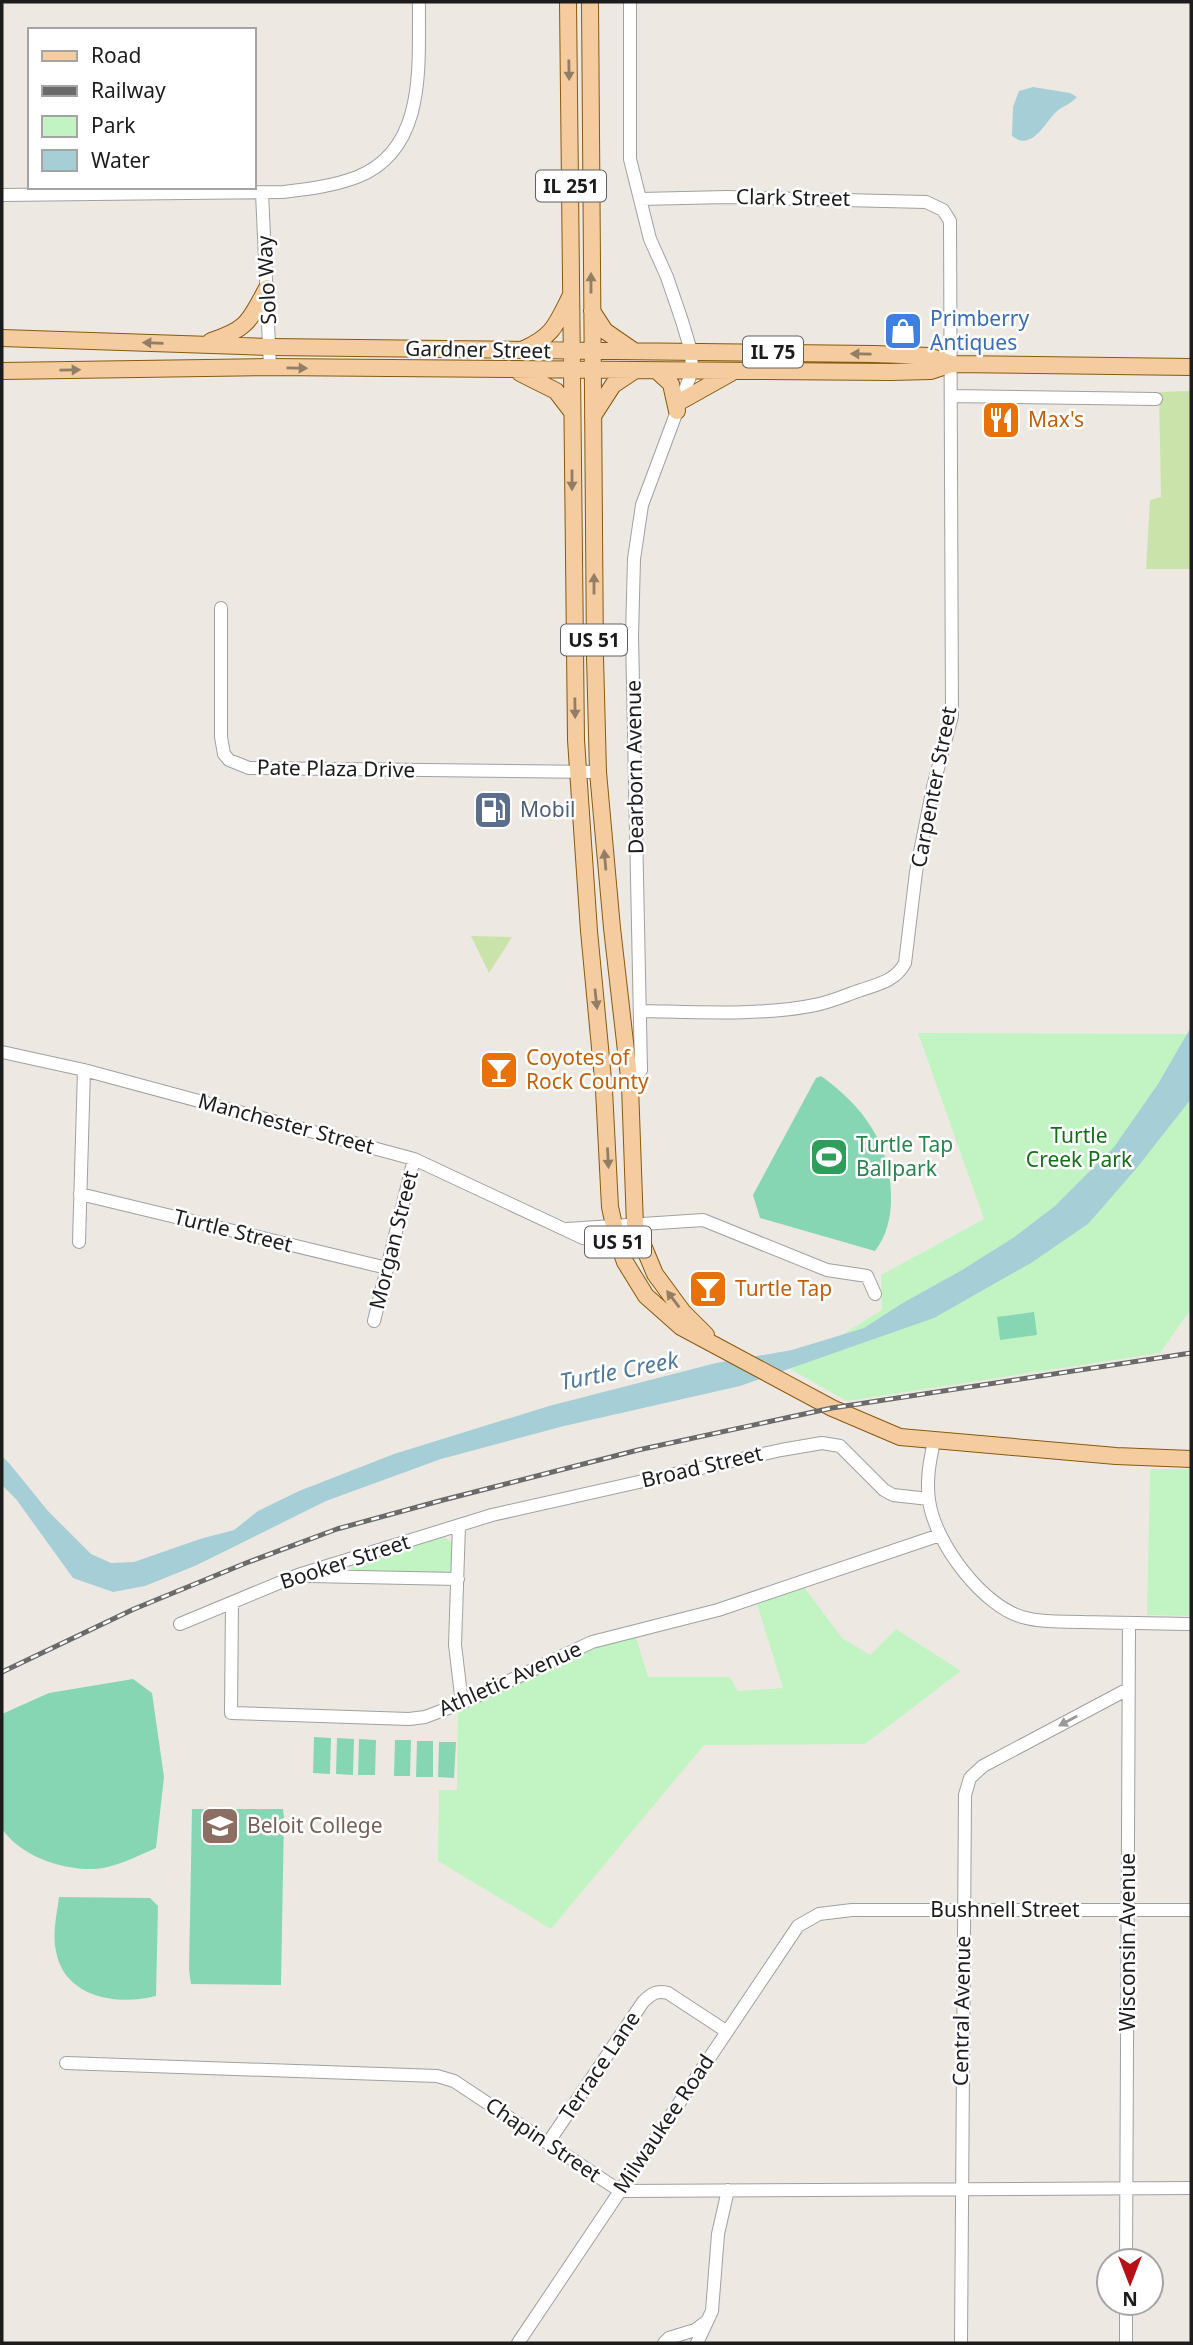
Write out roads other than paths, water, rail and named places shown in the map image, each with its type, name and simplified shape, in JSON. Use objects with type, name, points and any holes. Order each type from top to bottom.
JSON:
[{"type":"main road","name":"IL 251","points":[[568,2],[572,412]]},
{"type":"main road","name":"IL 251","points":[[590,2],[592,351]]},
{"type":"main road","points":[[200,345],[235,333],[243,327],[250,320],[267,288]]},
{"type":"main road","points":[[520,350],[539,342],[551,333],[571,295]]},
{"type":"main road","points":[[592,312],[605,331],[634,351]]},
{"type":"main road","name":"Gardner Street","points":[[2,338],[270,347],[929,356],[952,364],[1191,367]]},
{"type":"main road","name":"US 51","points":[[592,351],[598,772],[630,1086],[635,1226],[655,1274],[683,1312],[721,1348]]},
{"type":"main road","name":"Gardner Street","points":[[2,371],[270,368],[905,372],[931,371],[952,364]]},
{"type":"main road","points":[[511,370],[551,388],[572,412]]},
{"type":"main road","points":[[593,416],[613,385],[634,371]]},
{"type":"main road","points":[[657,371],[671,384],[679,406],[733,372]]},
{"type":"main road","name":"US 51","points":[[572,412],[573,642],[578,772],[615,1231],[625,1262],[646,1296],[681,1327],[832,1408],[900,1437],[1116,1456],[1191,1459]]},
{"type":"street","points":[[2,195],[262,193],[323,187],[359,177],[387,159],[408,129],[417,91],[419,2]]},
{"type":"street","name":"Dearborn Avenue","points":[[629,2],[630,159],[650,239],[667,277],[691,351],[692,372],[642,505],[634,559],[632,636],[641,1070],[630,1086]]},
{"type":"street","name":"Solo Way","points":[[262,193],[270,368]]},
{"type":"street","name":"Clark Street","points":[[640,199],[727,197],[895,200],[926,202],[943,210]]},
{"type":"street","name":"Carpenter Street","points":[[641,1011],[792,1009],[826,1002],[899,975],[905,962],[916,873],[951,716],[950,225],[943,210]]},
{"type":"street","points":[[951,397],[1156,399]]},
{"type":"street","name":"Pate Plaza Drive","points":[[221,608],[222,737],[225,754],[237,765],[249,768],[598,772]]},
{"type":"street","name":"Manchester Street","points":[[2,1052],[84,1070],[414,1159],[559,1228],[615,1231],[654,1222],[703,1220],[827,1270],[867,1276],[875,1294]]},
{"type":"street","points":[[79,1242],[84,1070]]},
{"type":"street","name":"Morgan Street","points":[[374,1321],[414,1159]]},
{"type":"street","name":"Turtle Street","points":[[80,1194],[387,1268]]},
{"type":"street","points":[[934,1441],[929,1461],[929,1499],[940,1535],[953,1558],[993,1602],[1013,1615],[1035,1620],[1191,1624]]},
{"type":"street","name":"Broad Street","points":[[459,1525],[492,1515],[733,1460],[822,1443],[840,1446],[884,1490],[893,1495],[929,1499]]},
{"type":"street","points":[[459,1525],[454,1645],[462,1703]]},
{"type":"street","name":"Booker Street","points":[[232,1603],[298,1575],[459,1525]]},
{"type":"street","name":"Athletic Avenue","points":[[232,1603],[231,1713],[409,1719],[425,1717],[462,1703],[592,1643],[718,1611],[940,1535]]},
{"type":"street","points":[[298,1575],[458,1579]]},
{"type":"street","points":[[180,1624],[232,1603]]},
{"type":"street","name":"Wisconsin Avenue","points":[[1126,2247],[1129,1623]]},
{"type":"street","name":"Central Avenue","points":[[961,2343],[960,2189],[965,1795],[970,1778],[983,1766],[1128,1689]]},
{"type":"street","name":"Bushnell Street","points":[[819,1914],[852,1910],[1191,1910]]},
{"type":"street","name":"Milwaukee Road","points":[[518,2343],[788,1938],[798,1926],[819,1914]]},
{"type":"street","name":"Terrace Lane","points":[[548,2143],[643,2002],[655,1992],[668,1993],[726,2031]]},
{"type":"street","name":"Chapin Street","points":[[66,2063],[437,2076],[454,2081],[620,2191],[1191,2188]]},
{"type":"street","points":[[697,2343],[712,2311],[718,2234],[727,2190]]},
{"type":"street","points":[[1126,2317],[1126,2343]]},
{"type":"street","points":[[664,2343],[695,2330],[707,2321]]},
{"type":"water","points":[[1033,87],[1070,93],[1077,97],[1057,111],[1031,139],[1019,140],[1012,136],[1013,107],[1019,91]]},
{"type":"water","points":[[1191,1027],[1191,1099],[1088,1224],[1031,1263],[934,1318],[740,1386],[564,1426],[441,1459],[326,1501],[197,1565],[145,1586],[113,1592],[73,1578],[16,1499],[2,1485],[2,1456],[48,1511],[91,1554],[111,1563],[134,1562],[234,1530],[258,1511],[299,1491],[394,1454],[549,1406],[716,1363],[792,1350],[864,1328],[1013,1238],[1055,1206],[1114,1147],[1158,1084]]},
{"type":"railway","points":[[2,1672],[134,1609],[246,1563],[337,1529],[443,1500],[638,1450],[832,1408],[1191,1353]]},
{"type":"place","name":"Primberry Antiques","points":[[903,331]]},
{"type":"place","name":"Max's","points":[[1001,420]]},
{"type":"place","name":"Mobil","points":[[493,810]]},
{"type":"place","name":"Coyotes of Rock County","points":[[499,1070]]},
{"type":"place","name":"Turtle Tap Ballpark","points":[[829,1157]]},
{"type":"place","name":"Turtle Tap","points":[[708,1289]]},
{"type":"place","name":"Beloit College","points":[[220,1826]]},
{"type":"park label","name":"Turtle Creek Park","points":[[1079,1148]]},
{"type":"water label","name":"Turtle Creek","points":[[619,1371]]}]
